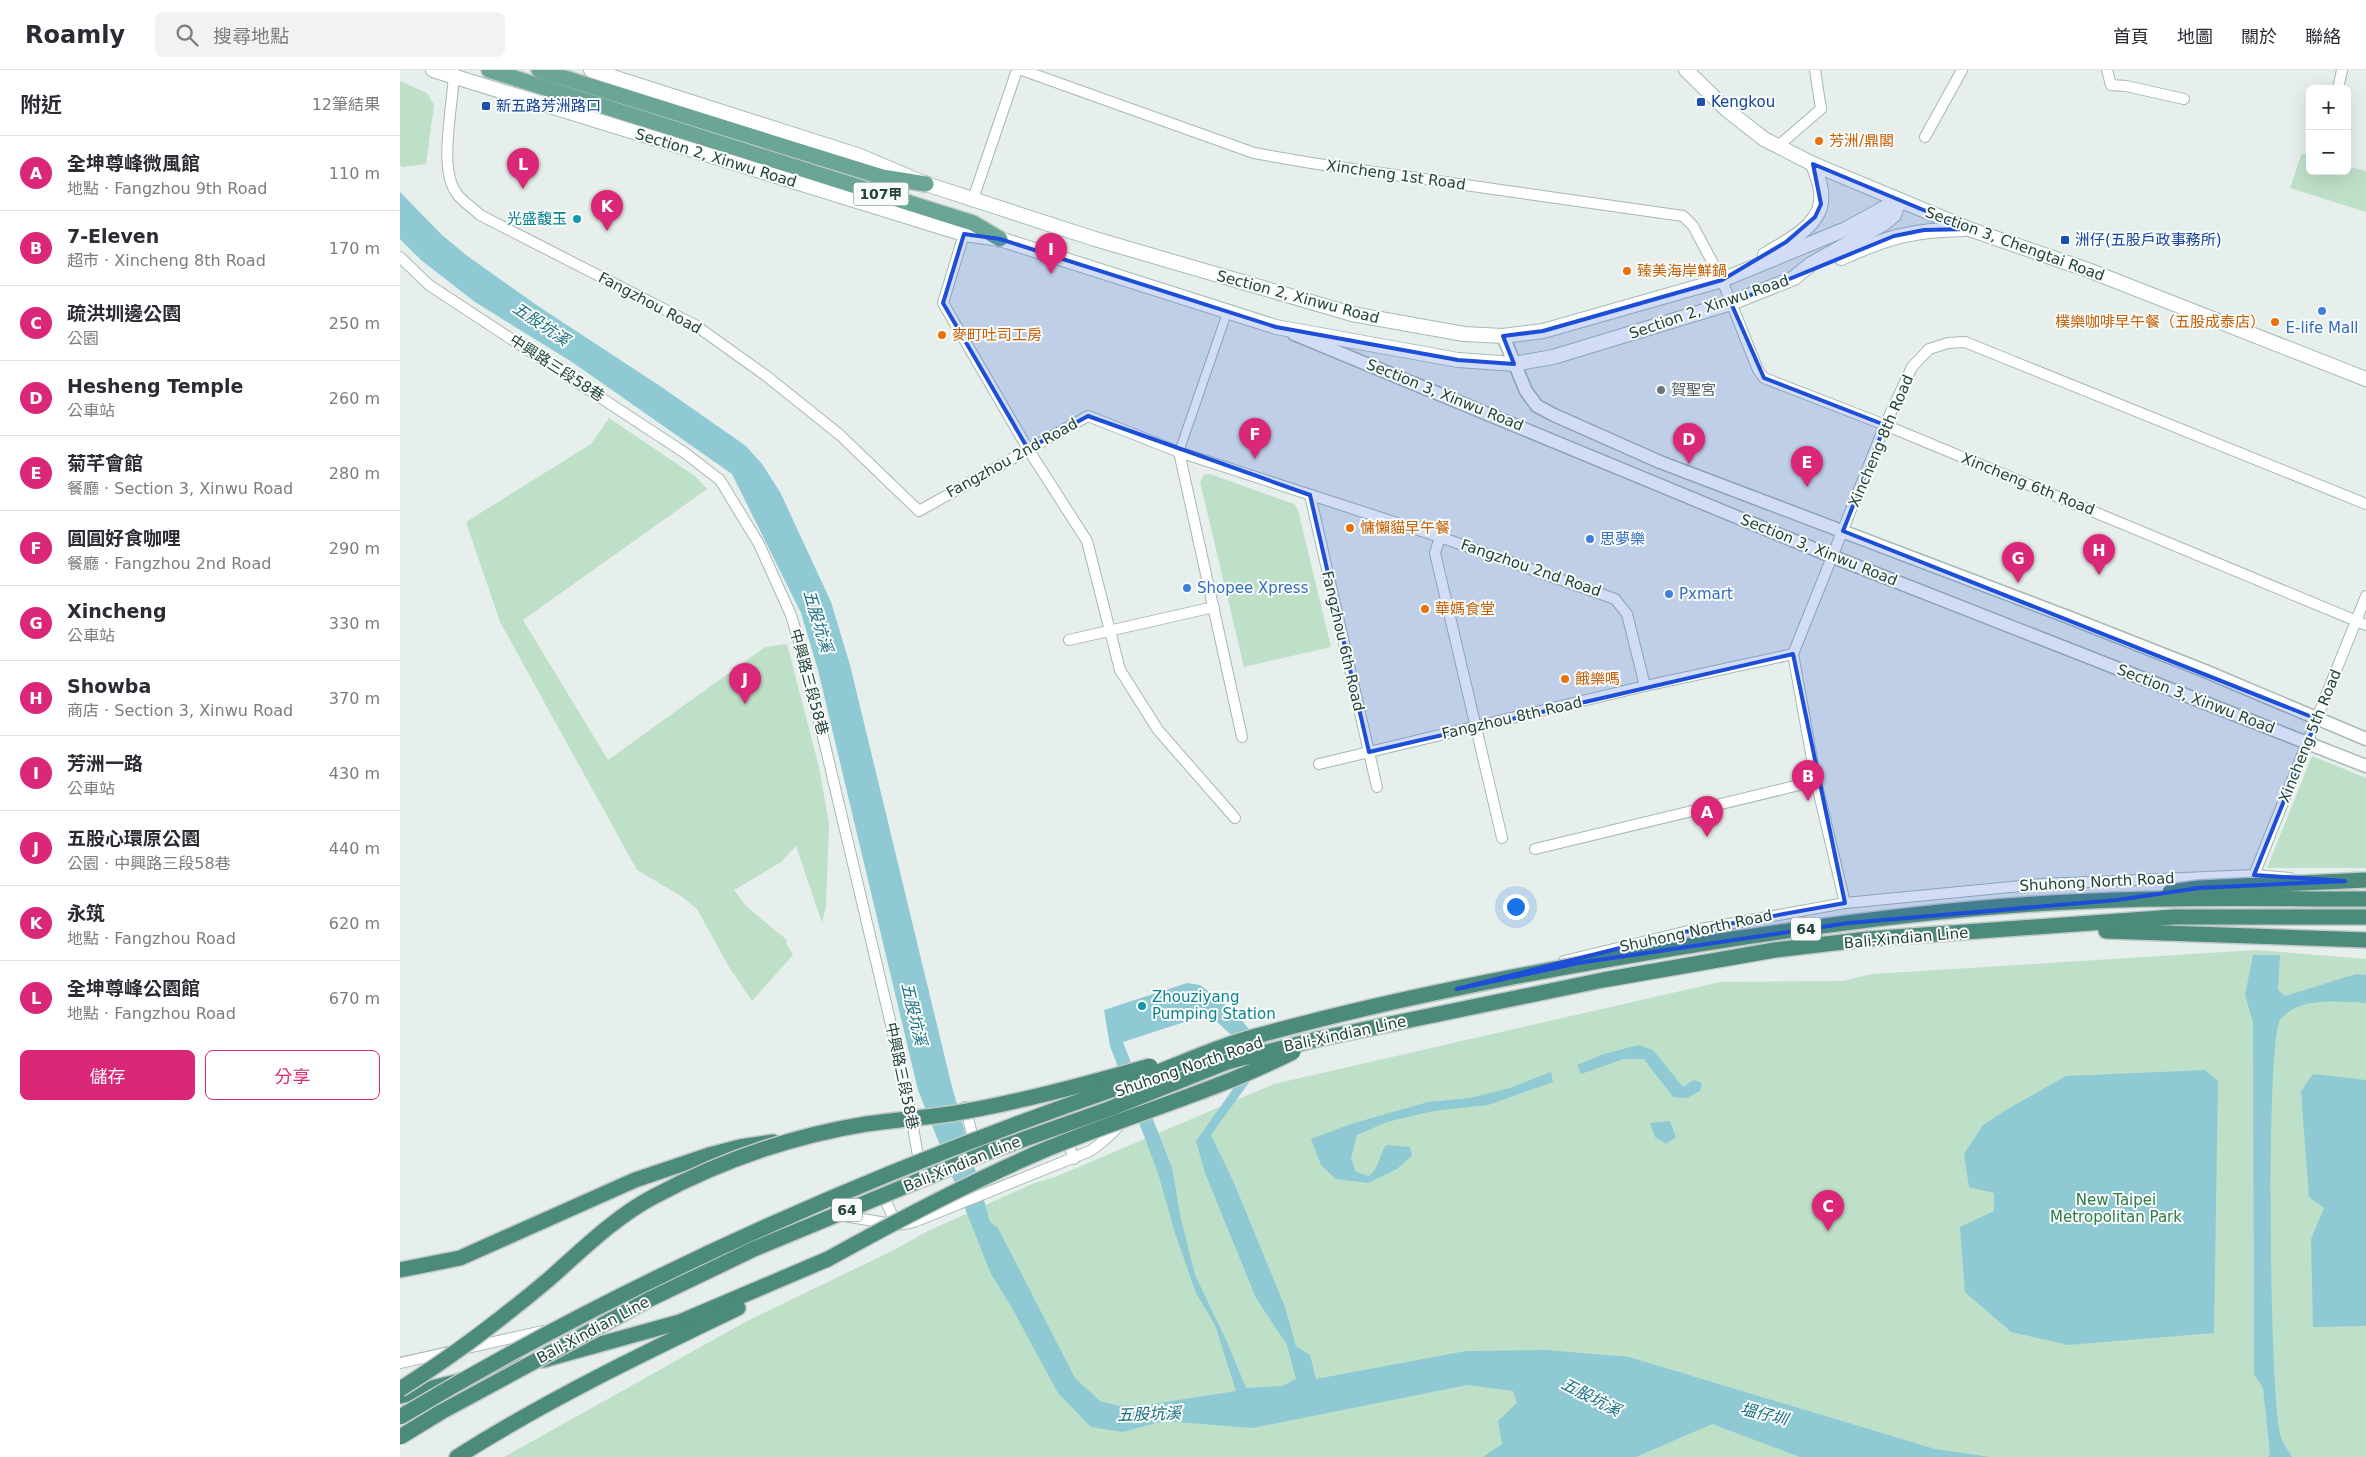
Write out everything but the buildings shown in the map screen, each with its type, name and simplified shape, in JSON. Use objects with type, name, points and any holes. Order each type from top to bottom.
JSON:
[{"type":"highway","points":[[2117,900],[2199,888],[2366,882]]},
{"type":"highway","name":"Bali-Xindian Line","points":[[400,1417],[536,1340],[750,1232],[973,1140],[1254,1036],[1578,963],[1767,934],[1936,913],[2117,900],[2366,899]]},
{"type":"highway","name":"Bali-Xindian Line","points":[[400,1437],[441,1412],[631,1310],[754,1250],[988,1152],[1108,1109],[1227,1062],[1318,1038],[1603,980],[1775,950],[1868,940],[2174,918],[2366,917]]},
{"type":"highway","points":[[2059,926],[2115,932],[2366,940]]},
{"type":"highway","points":[[400,1270],[460,1258],[635,1180],[709,1154],[740,1146],[796,1138],[866,1124],[950,1114],[1015,1100],[1115,1076],[1254,1036]]},
{"type":"highway","points":[[457,1457],[515,1420],[660,1345],[792,1282],[828,1259],[909,1214],[1042,1151],[1231,1080],[1318,1038]]},
{"type":"highway","points":[[400,1389],[442,1363],[488,1330],[610,1227],[651,1198],[725,1162],[796,1138]]},
{"type":"highway","points":[[400,1396],[568,1354],[680,1322],[828,1259]]},
{"type":"main road","name":"Section 2, Xinwu Road","points":[[433,70],[454,74],[964,234],[1000,239],[1276,327],[1305,330],[1432,356],[1486,363],[1514,364],[1553,357],[1612,341],[1731,303],[1794,278],[1811,264],[1883,224],[1894,215],[1899,200]]},
{"type":"main road","name":"Section 2, Xinwu Road","points":[[489,70],[761,148],[882,176],[926,184]]},
{"type":"main road","name":"Section 2, Xinwu Road","points":[[540,70],[973,223],[1000,239]]},
{"type":"main road","name":"Section 2, Xinwu Road","points":[[591,70],[860,156],[926,184],[1105,242],[1352,314],[1430,329],[1503,336],[1544,331],[1722,280],[1846,229],[1899,200]]},
{"type":"main road","name":"Section 3, Chengtai Road","points":[[1686,70],[1727,110],[1764,139],[1813,164],[1969,229],[2088,270],[2366,378]]},
{"type":"main road","points":[[1722,280],[1804,230],[1815,217],[1821,204],[1821,188],[1813,164]]},
{"type":"main road","points":[[1794,278],[1894,236],[1924,230],[1969,229]]},
{"type":"street","points":[[973,199],[1016,70]]},
{"type":"street","name":"Xincheng 1st Road","points":[[1022,70],[1254,153],[1311,163],[1683,216],[1693,226],[1722,280],[1731,303]]},
{"type":"street","points":[[1778,146],[1821,109],[1815,70]]},
{"type":"street","points":[[1925,137],[1962,70]]},
{"type":"street","points":[[2107,70],[2111,85],[2126,86],[2184,99]]},
{"type":"street","points":[[2339,85],[2342,70]]},
{"type":"street","name":"Fangzhou Road","points":[[454,74],[447,161],[448,178],[457,195],[480,215],[695,325],[765,375],[840,435],[918,511]]},
{"type":"street","points":[[964,234],[943,303],[1028,449],[1087,541],[1120,670],[1158,730],[1235,818]]},
{"type":"street","name":"中興路三段58巷","points":[[400,258],[429,285],[686,453],[720,480],[759,544],[791,615],[807,669],[911,1118],[920,1167],[814,1211],[614,1309],[589,1318],[511,1339],[400,1363]]},
{"type":"street","name":"Xincheng 6th Road","points":[[1731,303],[1758,370],[1764,378],[1885,426],[2361,624]]},
{"type":"street","points":[[1227,312],[1179,452],[1242,737]]},
{"type":"street","name":"Section 3, Xinwu Road","points":[[1276,327],[1831,556],[2366,766]]},
{"type":"street","name":"Section 3, Xinwu Road","points":[[1503,336],[1526,391],[1537,406],[1554,415],[1660,462],[2068,617],[2366,739]]},
{"type":"street","name":"Xincheng 8th Road","points":[[1793,654],[1831,556],[1885,426],[1912,367],[1929,349],[1948,343],[1965,342],[2366,504]]},
{"type":"street","name":"Fangzhou 2nd Road","points":[[918,511],[1088,416],[1179,452],[1440,537],[1615,599],[1627,614],[1645,686]]},
{"type":"street","name":"Fangzhou 6th Road","points":[[1310,495],[1377,787]]},
{"type":"street","points":[[1440,537],[1435,553],[1502,838]]},
{"type":"street","name":"Xincheng 5th Road","points":[[2254,875],[2307,742],[2361,624],[2366,596]]},
{"type":"street","points":[[1069,640],[1109,629],[1214,607]]},
{"type":"street","points":[[1793,654],[1816,780],[1845,903]]},
{"type":"street","name":"Fangzhou 8th Road","points":[[1319,764],[1645,686],[1793,654]]},
{"type":"street","points":[[1534,849],[1816,780]]},
{"type":"street","name":"Shuhong North Road","points":[[965,1107],[975,1146],[1058,1117],[1154,1079],[1303,1028],[1620,946],[1754,918],[1845,903],[2042,884],[2254,875],[2366,882]]},
{"type":"street","points":[[814,1211],[896,1223],[898,1225],[931,1216],[1074,1159],[1105,1142],[1154,1079]]},
{"type":"street","points":[[1105,1097],[1117,1128]]},
{"type":"street","points":[[1058,1117],[1074,1159]]},
{"type":"street","points":[[878,1185],[896,1223]]},
{"type":"highlighted area","points":[[1813,164],[1969,229],[1924,230],[1894,236],[1731,303],[1764,378],[1885,425],[1843,531],[2317,719],[2254,875],[2345,881],[2199,888],[2117,900],[1849,923],[1578,963],[1457,989],[1684,932],[1845,903],[1793,654],[1369,752],[1310,495],[1088,416],[1028,449],[943,303],[964,234],[1000,239],[1276,327],[1458,360],[1514,364],[1503,336],[1543,331],[1722,280],[1786,242],[1815,217],[1821,204]]},
{"type":"green space","points":[[400,81],[427,93],[434,105],[426,164],[402,167],[400,165]]},
{"type":"green space","points":[[2302,153],[2306,154],[2306,175],[2351,175],[2351,167],[2366,171],[2366,212],[2290,188]]},
{"type":"green space","points":[[609,418],[695,476],[707,489],[523,620],[608,760],[765,647],[787,644],[819,767],[829,824],[826,907],[822,923],[796,846],[781,862],[734,890],[746,906],[787,940],[786,943],[793,955],[752,1001],[729,967],[697,909],[681,896],[637,870],[500,622],[466,522],[591,444]]},
{"type":"green space","points":[[1210,474],[1294,504],[1298,510],[1331,647],[1244,667],[1200,482],[1204,475]]},
{"type":"green space","points":[[2312,756],[2366,778],[2366,868],[2267,868]]},
{"type":"green space","name":"New Taipei Metropolitan Park","points":[[2256,950],[2366,959],[2366,1457],[504,1457],[747,1321],[894,1250],[926,1232],[1034,1183],[1055,1177],[1274,1084],[1720,982],[1842,981],[1872,974]]},
{"type":"water","points":[[400,192],[442,235],[466,255],[538,306],[660,386],[746,446],[762,464],[780,492],[831,602],[850,665],[951,1083],[990,1222],[998,1228],[1075,1378],[1100,1401],[1119,1406],[1146,1405],[1236,1391],[1215,1325],[1196,1293],[1175,1233],[1158,1173],[1110,1046],[1104,1010],[1187,983],[1200,985],[1236,1013],[1253,1034],[1260,1047],[1258,1070],[1211,1135],[1234,1183],[1285,1307],[1296,1346],[1310,1355],[1316,1379],[1466,1351],[1547,1350],[1629,1357],[1935,1449],[1990,1457],[1800,1457],[1712,1424],[1636,1457],[1483,1457],[1502,1444],[1498,1421],[1517,1403],[1513,1391],[1467,1385],[1252,1428],[1164,1421],[1123,1432],[1091,1427],[1058,1393],[1012,1308],[991,1274],[918,1090],[818,670],[801,613],[732,474],[572,362],[475,302],[421,260],[400,239]],"holes":[[[1203,1016],[1214,1019],[1242,1045],[1250,1065],[1196,1141],[1205,1173],[1256,1298],[1287,1345],[1296,1379],[1282,1386],[1246,1388],[1227,1342],[1195,1275],[1181,1219],[1172,1168],[1123,1042]]]},
{"type":"water","points":[[2253,955],[2280,955],[2278,990],[2285,996],[2356,974],[2366,975],[2366,1003],[2320,1002],[2297,1007],[2280,1020],[2276,1042],[2271,1152],[2274,1360],[2277,1410],[2281,1437],[2292,1457],[2268,1457],[2270,1453],[2263,1388],[2254,1374],[2253,1022],[2245,995]]},
{"type":"water","points":[[1638,1045],[1653,1050],[1683,1087],[1694,1080],[1702,1083],[1700,1091],[1687,1098],[1673,1097],[1644,1059],[1624,1059],[1581,1074],[1577,1065],[1601,1055]]},
{"type":"water","points":[[2205,1070],[2218,1081],[2214,1333],[2068,1345],[2011,1332],[1965,1292],[1960,1227],[1994,1211],[1994,1193],[1969,1187],[1964,1154],[1983,1125],[2066,1076]]},
{"type":"water","points":[[1551,1072],[1553,1082],[1488,1105],[1433,1111],[1387,1122],[1357,1135],[1351,1158],[1356,1172],[1369,1176],[1378,1165],[1386,1145],[1410,1147],[1412,1156],[1397,1169],[1368,1183],[1336,1179],[1321,1165],[1311,1139],[1351,1124],[1428,1102],[1470,1098],[1510,1088]]},
{"type":"water","points":[[2313,1074],[2366,1080],[2366,1326],[2313,1327],[2311,1239],[2324,1208],[2309,1197],[2301,1091]]},
{"type":"water","points":[[1670,1121],[1676,1137],[1666,1144],[1655,1137],[1650,1123]]},
{"type":"place","name":"Kengkou","points":[[1701,102]]},
{"type":"place","name":"新五路芳洲路口","points":[[486,106]]},
{"type":"place","name":"芳洲/鼎閣","points":[[1819,141]]},
{"type":"place","name":"全坤尊峰公園館","points":[[523,189]]},
{"type":"place","name":"光盛馥玉","points":[[577,219]]},
{"type":"place","name":"永筑","points":[[607,231]]},
{"type":"place","name":"洲仔(五股戶政事務所)","points":[[2065,240]]},
{"type":"place","name":"臻美海岸鮮鍋","points":[[1627,271]]},
{"type":"place","name":"芳洲一路","points":[[1051,274]]},
{"type":"place","name":"E-life Mall","points":[[2322,311]]},
{"type":"place","name":"樸樂咖啡早午餐（五股成泰店）","points":[[2275,322]]},
{"type":"place","name":"麥町吐司工房","points":[[942,335]]},
{"type":"place","name":"賀聖宮","points":[[1661,390]]},
{"type":"place","name":"圓圓好食咖哩","points":[[1255,459]]},
{"type":"place","name":"Hesheng Temple","points":[[1689,464]]},
{"type":"place","name":"菊芊會館","points":[[1807,487]]},
{"type":"place","name":"慵懶貓早午餐","points":[[1350,528]]},
{"type":"place","name":"思夢樂","points":[[1590,539]]},
{"type":"place","name":"Showba","points":[[2099,575]]},
{"type":"place","name":"Xincheng","points":[[2018,583]]},
{"type":"place","name":"Shopee Xpress","points":[[1187,588]]},
{"type":"place","name":"Pxmart","points":[[1669,594]]},
{"type":"place","name":"華媽食堂","points":[[1425,609]]},
{"type":"place","name":"餓樂嗎","points":[[1565,679]]},
{"type":"place","name":"五股心環原公園","points":[[745,704]]},
{"type":"place","name":"7-Eleven","points":[[1808,801]]},
{"type":"place","name":"全坤尊峰微風館","points":[[1707,837]]},
{"type":"place","name":"Zhouziyang Pumping Station","points":[[1142,1006]]},
{"type":"place","name":"疏洪圳邊公園","points":[[1828,1231]]},
{"type":"water label","name":"五股坑溪","points":[[541,324]]},
{"type":"water label","name":"五股坑溪","points":[[818,621]]},
{"type":"water label","name":"五股坑溪","points":[[914,1014]]},
{"type":"water label","name":"五股坑溪","points":[[1591,1397]]},
{"type":"water label","name":"五股坑溪","points":[[1149,1414]]},
{"type":"water label","name":"塭仔圳","points":[[1764,1414]]}]
